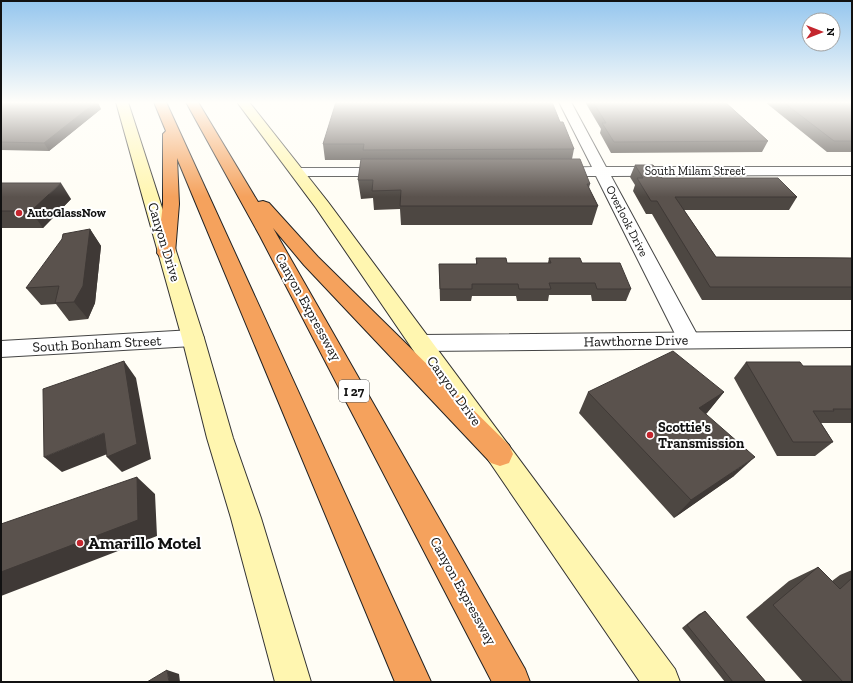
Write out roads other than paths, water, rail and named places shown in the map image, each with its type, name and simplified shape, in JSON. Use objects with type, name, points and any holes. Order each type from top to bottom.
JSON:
[{"type":"highway","points":[[166,252],[171,204],[170,134]]},
{"type":"highway","points":[[174,134],[412,682]]},
{"type":"highway","name":"Canyon Expressway","points":[[210,134],[273,243],[512,682]]},
{"type":"highway","points":[[230,169],[311,261],[500,454]]},
{"type":"main road","name":"Canyon Drive","points":[[131,134],[193,338],[220,438],[246,518],[293,682]]},
{"type":"main road","name":"Canyon Drive","points":[[268,134],[322,205],[662,682]]},
{"type":"street","name":"Overlook Drive","points":[[581,134],[689,340]]},
{"type":"street","name":"South Milam Street","points":[[541,172],[852,171]]},
{"type":"street","points":[[297,172],[399,172]]},
{"type":"street","name":"South Bonham Street","points":[[1,349],[193,338]]},
{"type":"street","name":"Hawthorne Drive","points":[[421,343],[852,339]]},
{"type":"place","name":"AutoGlassNow","points":[[19,213]]},
{"type":"place","name":"Scottie's Transmission","points":[[650,435]]},
{"type":"place","name":"Amarillo Motel","points":[[80,543]]}]
